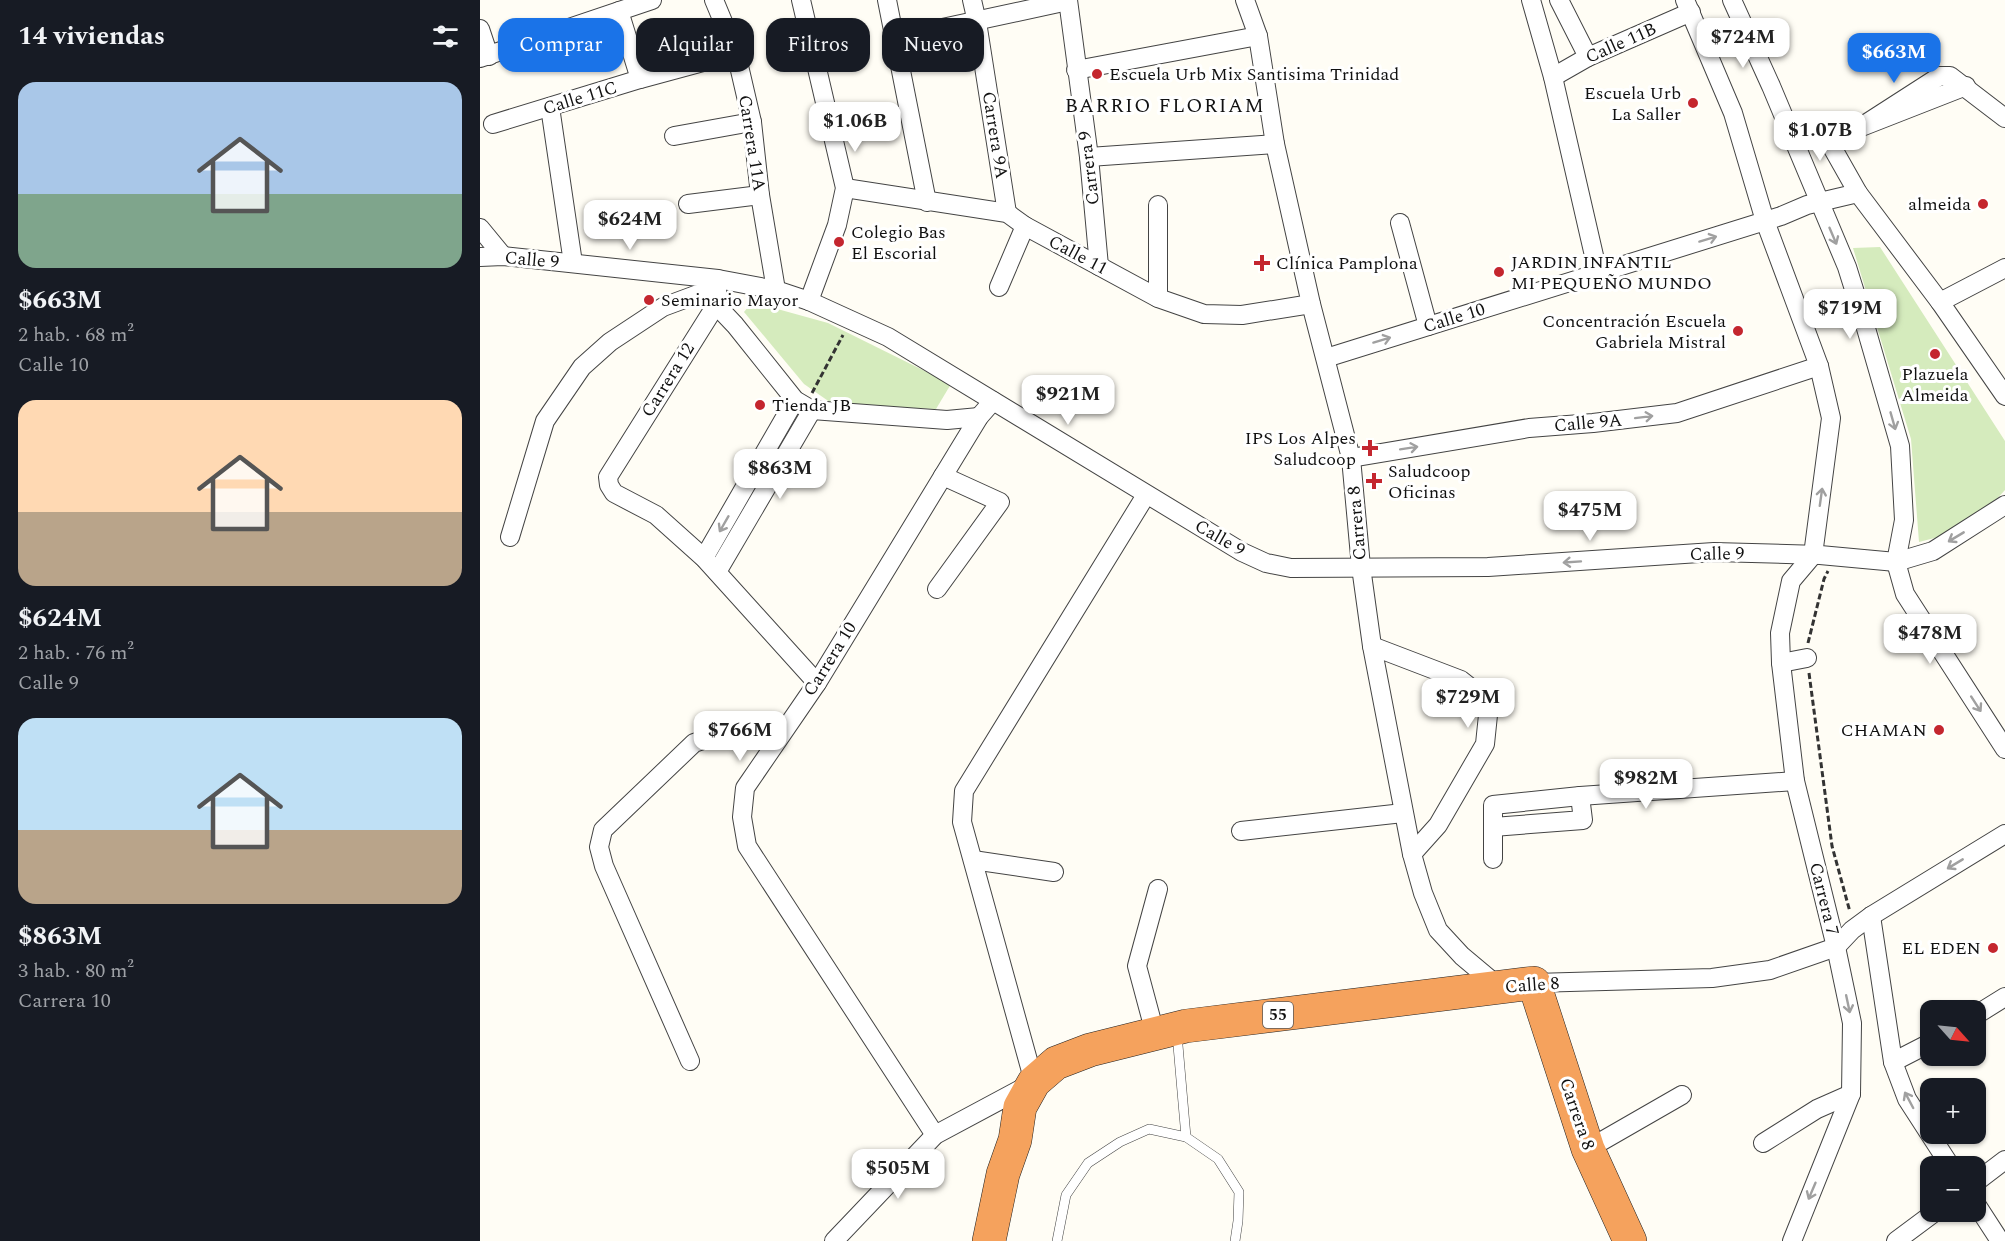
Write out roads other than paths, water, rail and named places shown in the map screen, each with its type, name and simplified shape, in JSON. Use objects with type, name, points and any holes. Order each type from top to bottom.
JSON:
[{"type":"highway","name":"Calle 8","points":[[1034,1082],[1056,1063],[1090,1050],[1166,1031],[1534,983]]},
{"type":"highway","name":"Carrera 8","points":[[1534,983],[1588,1149],[1630,1241]]},
{"type":"highway","name":"55","points":[[989,1241],[1003,1174],[1015,1140],[1020,1107],[1034,1082]]},
{"type":"highway","name":"55","points":[[1005,1241],[1019,1175],[1015,1140]]},
{"type":"street","points":[[480,29],[484,57],[626,6],[652,0]]},
{"type":"street","name":"Carrera 11A","points":[[714,0],[721,18]]},
{"type":"street","points":[[801,0],[845,188],[837,225],[809,301]]},
{"type":"street","points":[[887,0],[891,18]]},
{"type":"street","name":"Carrera 9A","points":[[972,0],[976,18]]},
{"type":"street","points":[[984,20],[1068,0]]},
{"type":"street","name":"Carrera 9","points":[[1068,0],[1089,157],[1100,266]]},
{"type":"street","name":"Carrera 8","points":[[1245,0],[1258,36],[1275,144],[1311,304],[1351,458],[1361,567],[1372,646],[1412,854],[1423,893],[1438,930],[1462,956],[1499,987]]},
{"type":"street","points":[[1532,0],[1553,77],[1598,273]]},
{"type":"street","points":[[1559,0],[1588,57]]},
{"type":"street","points":[[1732,0],[1771,86],[1813,204],[1846,267],[1900,446],[1904,520],[1896,562],[1905,594],[2002,739]]},
{"type":"street","points":[[626,6],[639,79]]},
{"type":"street","points":[[1688,6],[1733,113],[1773,218],[1819,366],[1831,418],[1825,556]]},
{"type":"street","name":"Calle 11B","points":[[1553,77],[1688,6]]},
{"type":"street","points":[[1076,70],[1258,36]]},
{"type":"street","name":"Carrera 9A","points":[[984,67],[1007,213]]},
{"type":"street","name":"Calle 11C","points":[[493,124],[665,72]]},
{"type":"street","name":"Carrera 11A","points":[[740,72],[752,122],[760,195],[776,290]]},
{"type":"street","points":[[902,72],[927,202]]},
{"type":"street","points":[[1828,140],[1867,123],[1940,76],[1950,76],[1966,86],[2005,118]]},
{"type":"street","points":[[550,107],[573,263]]},
{"type":"street","points":[[674,136],[752,122]]},
{"type":"street","points":[[1786,124],[1809,129],[1828,140],[1858,193],[1940,302],[2005,396]]},
{"type":"street","points":[[1089,157],[1275,144]]},
{"type":"street","name":"Calle 11","points":[[845,188],[1007,213],[1025,226],[1158,298],[1204,314],[1242,315],[1311,304]]},
{"type":"street","name":"Calle 10","points":[[1326,358],[1813,204],[1858,193]]},
{"type":"street","points":[[688,204],[760,195]]},
{"type":"street","points":[[1158,205],[1158,298]]},
{"type":"street","points":[[1400,223],[1428,326]]},
{"type":"street","points":[[999,287],[1025,226]]},
{"type":"street","points":[[480,228],[503,256]]},
{"type":"street","name":"Calle 9","points":[[480,257],[503,256],[573,263],[717,293],[776,290],[809,301],[888,336],[1242,552],[1266,563],[1291,568],[1488,567],[1714,552],[1825,556],[1896,562],[1934,551],[2005,505]]},
{"type":"street","points":[[1940,302],[2005,268]]},
{"type":"street","points":[[510,537],[545,422],[582,367],[610,342],[663,307],[698,294],[717,293],[735,325],[804,405],[947,420],[979,417]]},
{"type":"street","name":"Carrera 12","points":[[704,558],[656,516],[614,493],[608,477],[717,293]]},
{"type":"street","name":"Calle 9A","points":[[1351,458],[1529,428],[1677,413],[1819,366]]},
{"type":"street","name":"Carrera 10","points":[[935,1135],[747,846],[742,817],[745,788],[817,683],[979,417],[993,400]]},
{"type":"street","points":[[804,405],[704,558],[817,683]]},
{"type":"street","points":[[717,572],[804,405]]},
{"type":"street","points":[[937,589],[1000,502],[943,476]]},
{"type":"street","points":[[834,1241],[935,1135],[1034,1082],[962,822],[964,791],[1146,495]]},
{"type":"street","name":"Carrera 7","points":[[1792,1241],[1844,1117],[1851,1094],[1852,1023],[1846,936],[1795,781],[1794,660],[1780,633],[1791,581],[1825,556]]},
{"type":"street","points":[[1372,646],[1461,680],[1480,695],[1488,715],[1485,744],[1438,825],[1412,854]]},
{"type":"street","points":[[690,1061],[604,866],[599,847],[603,830],[694,743],[735,729],[774,745]]},
{"type":"street","points":[[1493,859],[1493,806],[1580,796],[1795,781]]},
{"type":"street","points":[[1241,831],[1403,813]]},
{"type":"street","name":"Calle 8","points":[[1534,983],[1712,978],[1770,970],[1846,936],[1871,916],[2005,834]]},
{"type":"street","points":[[973,860],[1054,872]]},
{"type":"street","points":[[1158,889],[1137,966],[1166,1031]]},
{"type":"street","points":[[1871,916],[1893,1062],[1907,1100],[1944,1156]]},
{"type":"street","points":[[1986,1009],[2005,997]]},
{"type":"street","points":[[1893,1062],[1920,1048]]},
{"type":"street","points":[[1763,1143],[1817,1109],[1851,1094]]},
{"type":"street","points":[[1588,1149],[1682,1095]]},
{"type":"street","points":[[1986,1174],[2005,1160]]},
{"type":"street","points":[[1986,1219],[2000,1241]]},
{"type":"street","points":[[1896,1241],[1922,1222]]},
{"type":"lane","points":[[1166,1031],[1186,1137]]},
{"type":"lane","points":[[1057,1241],[1066,1195],[1088,1163],[1120,1142],[1149,1129],[1186,1137],[1218,1159],[1239,1192],[1235,1241]]},
{"type":"place","name":"Escuela Urb Mix Santisima Trinidad","points":[[1097,74]]},
{"type":"place","name":"Escuela Urb La Saller","points":[[1693,103]]},
{"type":"place","name":"almeida","points":[[1983,204]]},
{"type":"place","name":"Colegio Bas El Escorial","points":[[839,242]]},
{"type":"place","name":"Clínica Pamplona","points":[[1262,263]]},
{"type":"place","name":"JARDIN INFANTIL MI PEQUEÑO MUNDO","points":[[1499,272]]},
{"type":"place","name":"Seminario Mayor","points":[[649,300]]},
{"type":"place","name":"Concentración Escuela Gabriela Mistral","points":[[1738,331]]},
{"type":"place","name":"Plazuela Almeida","points":[[1935,354]]},
{"type":"place","name":"Tienda JB","points":[[760,405]]},
{"type":"place","name":"IPS Los Alpes Saludcoop","points":[[1370,448]]},
{"type":"place","name":"Saludcoop Oficinas","points":[[1374,481]]},
{"type":"place","name":"CHAMAN","points":[[1939,730]]},
{"type":"place","name":"EL EDEN","points":[[1993,948]]},
{"type":"district","name":"BARRIO FLORIAM","points":[[1165,106]]}]
